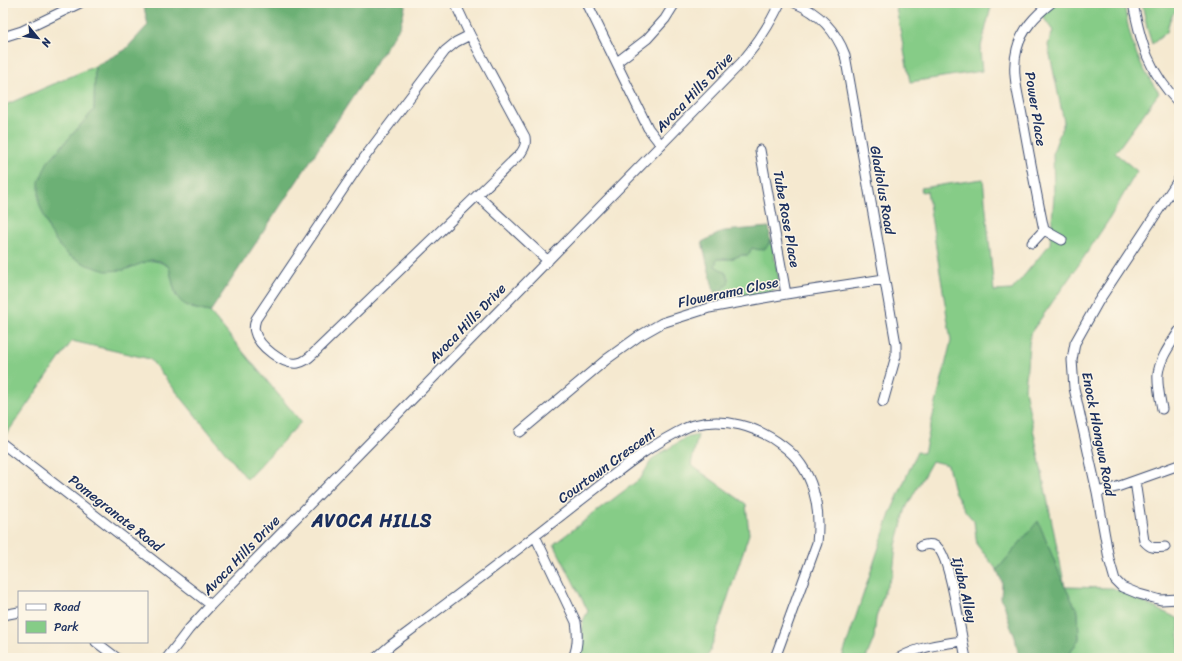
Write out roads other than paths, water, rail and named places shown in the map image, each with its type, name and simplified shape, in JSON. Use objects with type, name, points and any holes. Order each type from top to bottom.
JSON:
[{"type":"street","points":[[3,37],[22,31],[80,3]]},
{"type":"street","points":[[454,3],[525,137],[526,145],[521,153],[478,196],[304,362],[293,364],[278,358],[271,353],[257,337],[254,330],[256,319],[364,158],[445,51],[456,42],[470,35]]},
{"type":"street","points":[[587,3],[648,128],[661,145]]},
{"type":"street","points":[[617,62],[647,39],[665,19],[675,3]]},
{"type":"street","name":"Avoca Hills Drive","points":[[167,658],[189,629],[212,605],[742,62],[755,47],[773,18],[780,3]]},
{"type":"street","name":"Gladiolus Road","points":[[795,3],[816,15],[828,25],[836,35],[845,55],[896,350],[893,367],[883,402]]},
{"type":"street","name":"Power Place","points":[[1044,230],[1014,70],[1017,48],[1022,36],[1029,24],[1051,3]]},
{"type":"street","points":[[1133,3],[1138,29],[1154,72],[1179,103]]},
{"type":"street","name":"Tube Rose Place","points":[[760,150],[786,294]]},
{"type":"street","name":"Enock Hlongwa Road","points":[[1179,179],[1098,302],[1078,337],[1072,354],[1074,388],[1097,492],[1109,559],[1115,580],[1122,587],[1138,594],[1161,600],[1179,599]]},
{"type":"street","points":[[478,196],[548,261]]},
{"type":"street","points":[[1032,243],[1044,230],[1062,240]]},
{"type":"street","name":"Flowerama Close","points":[[520,432],[607,359],[639,336],[662,323],[709,308],[786,294],[884,279]]},
{"type":"street","points":[[1162,409],[1158,373],[1164,355],[1179,331]]},
{"type":"street","name":"Courtown Crescent","points":[[376,658],[655,444],[691,425],[708,422],[734,422],[775,439],[799,460],[809,477],[814,491],[819,526],[816,543],[776,658]]},
{"type":"street","name":"Pomegranate Road","points":[[3,445],[212,605]]},
{"type":"street","points":[[1097,492],[1117,487],[1179,465]]},
{"type":"street","points":[[1135,481],[1144,541],[1148,546],[1155,548],[1165,547]]},
{"type":"street","points":[[535,536],[576,622],[576,653],[573,658]]},
{"type":"street","name":"Ijuba Alley","points":[[921,546],[930,544],[933,545],[943,554],[953,591],[966,658]]},
{"type":"street","points":[[3,615],[18,612]]},
{"type":"street","points":[[899,658],[906,654],[920,650],[962,641]]},
{"type":"street","points":[[97,643],[117,658]]},
{"type":"district","name":"AVOCA HILLS","points":[[372,521]]}]
